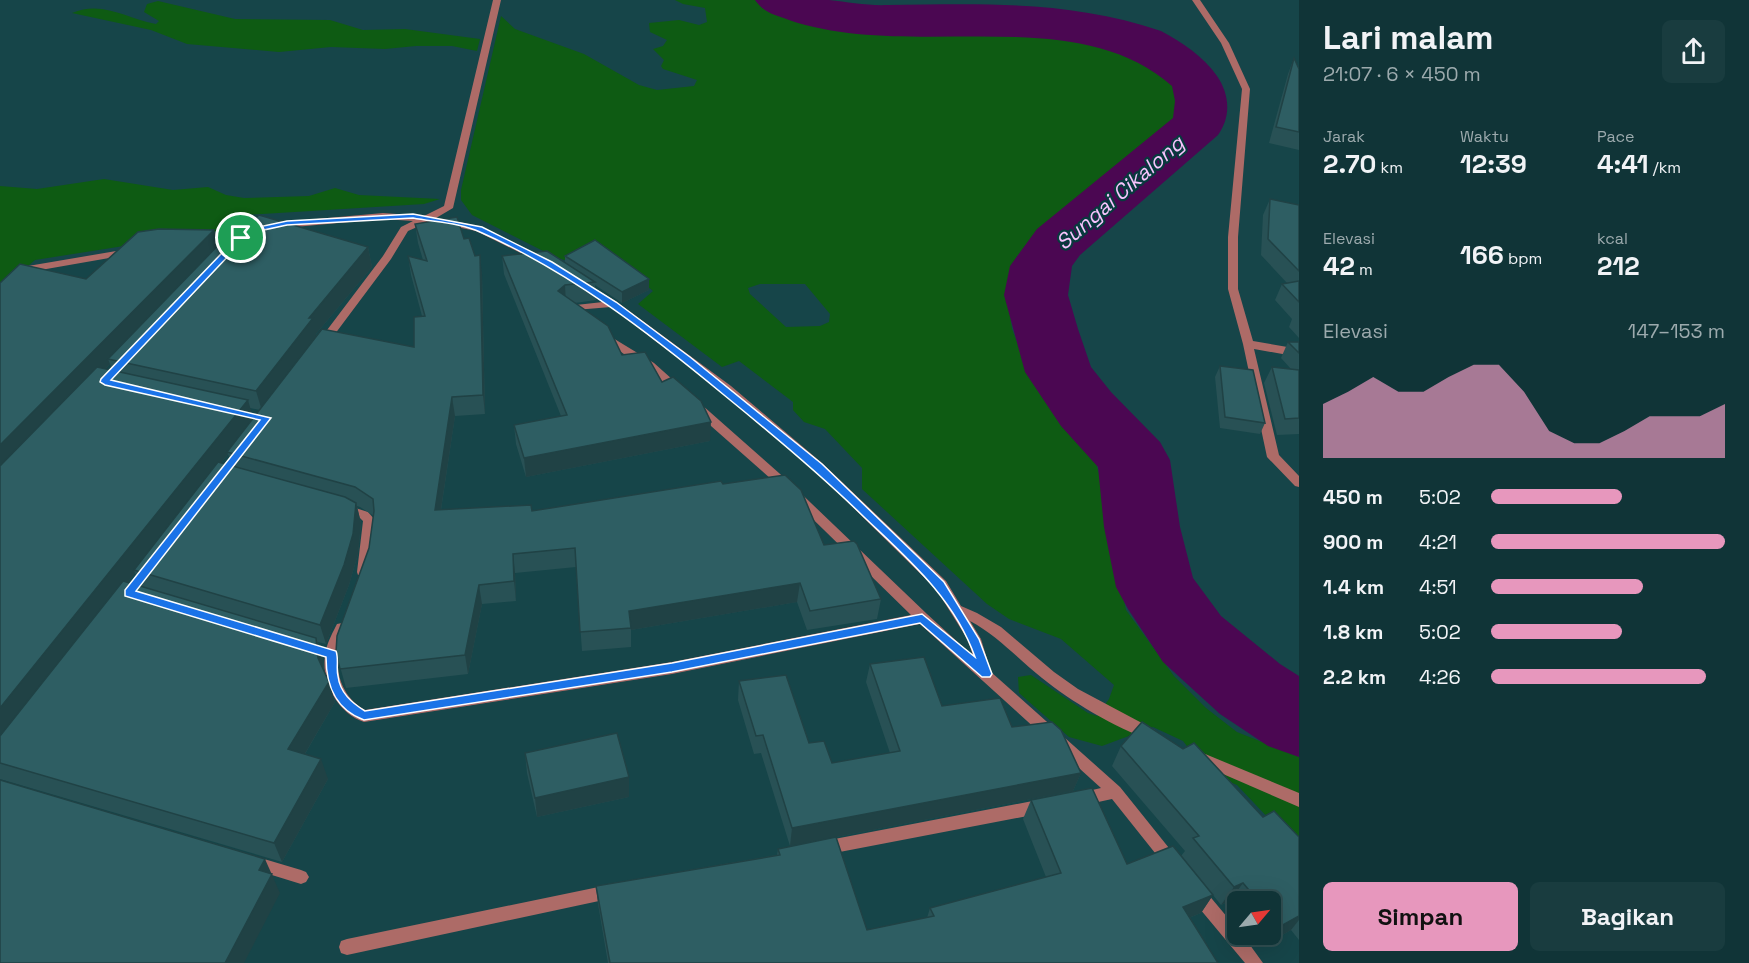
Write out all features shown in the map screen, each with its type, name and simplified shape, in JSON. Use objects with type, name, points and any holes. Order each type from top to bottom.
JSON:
[{"type":"street","points":[[316,352],[387,257],[404,229],[448,208],[497,0]]},
{"type":"street","points":[[1196,0],[1225,43],[1246,89],[1233,237],[1233,289],[1248,344],[1273,458],[1299,483]]},
{"type":"street","points":[[195,240],[287,223],[383,216],[426,218],[479,229],[549,263]]},
{"type":"street","points":[[233,246],[247,231]]},
{"type":"street","points":[[0,295],[32,268],[141,249]]},
{"type":"street","points":[[576,280],[613,304],[727,389],[818,466],[941,585],[974,639],[986,674]]},
{"type":"street","points":[[613,304],[566,309],[650,366],[784,484],[922,618],[1115,792],[1255,963]]},
{"type":"street","points":[[1248,344],[1299,353]]},
{"type":"street","points":[[761,487],[784,484]]},
{"type":"street","points":[[333,506],[356,512],[369,520],[369,537],[358,583]]},
{"type":"street","points":[[959,612],[980,618],[1015,644],[1049,676],[1093,705],[1160,739]]},
{"type":"street","points":[[347,614],[327,652],[332,677],[346,706],[364,716],[672,668],[922,618]]},
{"type":"street","points":[[1179,749],[1299,800]]},
{"type":"street","points":[[804,852],[1115,792]]},
{"type":"street","points":[[234,857],[301,877]]},
{"type":"street","points":[[346,947],[632,887]]},
{"type":"green space","points":[[675,0],[760,0],[784,12],[862,23],[973,24],[1038,18],[1065,23],[1117,43],[1152,62],[1174,80],[1188,99],[1184,113],[1174,131],[1154,147],[1141,163],[1077,201],[1017,256],[1006,287],[1012,329],[1022,355],[1037,380],[1076,416],[1092,447],[1099,474],[1116,500],[1124,530],[1120,583],[1126,610],[1174,676],[1206,708],[1237,732],[1299,757],[1299,859],[1273,823],[1237,785],[1207,772],[1183,741],[1153,727],[1102,746],[1069,737],[1019,693],[1018,677],[1031,675],[1088,713],[1097,716],[1109,699],[1114,685],[1061,639],[1009,619],[987,604],[862,489],[862,468],[825,429],[804,422],[793,410],[793,402],[739,361],[722,367],[638,304],[653,291],[637,278],[581,254],[564,260],[555,257],[472,215],[461,200],[461,190],[501,16],[515,29],[584,54],[639,85],[657,90],[694,86],[697,80],[663,69],[661,66],[664,60],[653,49],[663,46],[667,40],[650,32],[649,23],[679,20],[699,25],[707,22],[705,8],[683,4]],"holes":[[[760,284],[805,284],[830,314],[829,322],[820,326],[786,327],[750,294],[748,288]]]},
{"type":"green space","points":[[158,1],[235,19],[330,20],[363,30],[405,29],[480,39],[477,51],[452,46],[416,46],[385,49],[331,47],[279,52],[187,44],[151,30],[72,13],[105,9],[156,24],[159,21],[144,12],[147,4]]},
{"type":"green space","points":[[104,179],[173,190],[208,187],[226,195],[244,198],[309,196],[335,188],[359,195],[440,199],[424,204],[245,215],[238,228],[35,260],[0,290],[0,186],[37,189]]},
{"type":"building","points":[[1294,58],[1299,69],[1299,132],[1276,127]]},
{"type":"building","points":[[1270,199],[1299,205],[1299,271],[1268,239]]},
{"type":"building","points":[[259,215],[368,247],[309,318],[313,318],[256,391],[108,359],[231,232],[240,232]]},
{"type":"building","points":[[457,217],[464,239],[469,238],[475,256],[480,255],[483,395],[452,397],[435,510],[531,505],[532,511],[721,481],[723,484],[785,475],[801,490],[824,545],[854,541],[857,544],[881,599],[810,611],[800,583],[629,611],[631,628],[580,632],[575,548],[513,554],[514,581],[479,585],[465,655],[340,669],[336,652],[337,636],[369,548],[374,511],[373,499],[355,487],[227,452],[322,329],[414,347],[414,317],[425,316],[408,256],[427,261],[415,224]]},
{"type":"building","points":[[159,229],[214,230],[0,445],[0,283],[20,264],[86,279],[138,232]]},
{"type":"building","points":[[595,240],[649,279],[622,292],[565,256]]},
{"type":"building","points":[[547,251],[595,282],[565,285],[558,291],[608,326],[622,355],[645,352],[662,382],[673,377],[701,401],[711,422],[524,458],[514,425],[567,415],[502,256]]},
{"type":"building","points":[[1299,281],[1299,302],[1282,284]]},
{"type":"building","points":[[1288,342],[1299,342],[1299,353]]},
{"type":"building","points":[[1220,366],[1253,370],[1265,423],[1225,417]]},
{"type":"building","points":[[97,367],[248,400],[0,708],[0,466]]},
{"type":"building","points":[[1272,367],[1299,370],[1299,418],[1285,419]]},
{"type":"building","points":[[218,462],[345,497],[356,503],[353,534],[344,565],[320,625],[134,570]]},
{"type":"building","points":[[123,581],[316,638],[318,658],[329,682],[288,749],[321,759],[274,843],[0,763],[0,736]]},
{"type":"building","points":[[924,657],[942,706],[1000,698],[1012,727],[1052,722],[1061,730],[1081,773],[792,828],[763,735],[756,736],[739,681],[786,675],[809,743],[824,741],[832,763],[900,751],[870,664]]},
{"type":"building","points":[[1142,722],[1183,749],[1194,743],[1263,817],[1274,811],[1299,837],[1299,916],[1281,926],[1281,891],[1250,891],[1243,883],[1234,887],[1193,838],[1199,836],[1121,746]]},
{"type":"building","points":[[617,733],[629,777],[535,798],[525,753]]},
{"type":"building","points":[[0,780],[265,859],[259,870],[272,874],[225,963],[0,963]]},
{"type":"building","points":[[1092,788],[1127,864],[1173,846],[1213,895],[1183,907],[1218,963],[610,963],[596,886],[780,855],[778,849],[836,837],[867,930],[934,916],[930,908],[1061,873],[1031,800]]},
{"type":"waterway","name":"Sungai Cikalong","points":[[779,0],[814,12],[849,18],[885,20],[994,14],[1067,15],[1117,29],[1154,47],[1184,69],[1194,80],[1201,96],[1199,124],[1058,242],[1041,266],[1036,295],[1059,372],[1086,409],[1134,460],[1142,527],[1156,587],[1192,639],[1250,689],[1299,720]]},
{"type":"route","points":[[413,216],[479,229],[549,263],[613,304],[727,389],[818,466],[941,585],[974,639],[986,674],[922,618],[672,668],[364,716],[346,706],[338,691],[332,677],[332,654],[129,593],[266,418],[105,382],[241,238],[247,231],[287,223],[413,216]]}]
